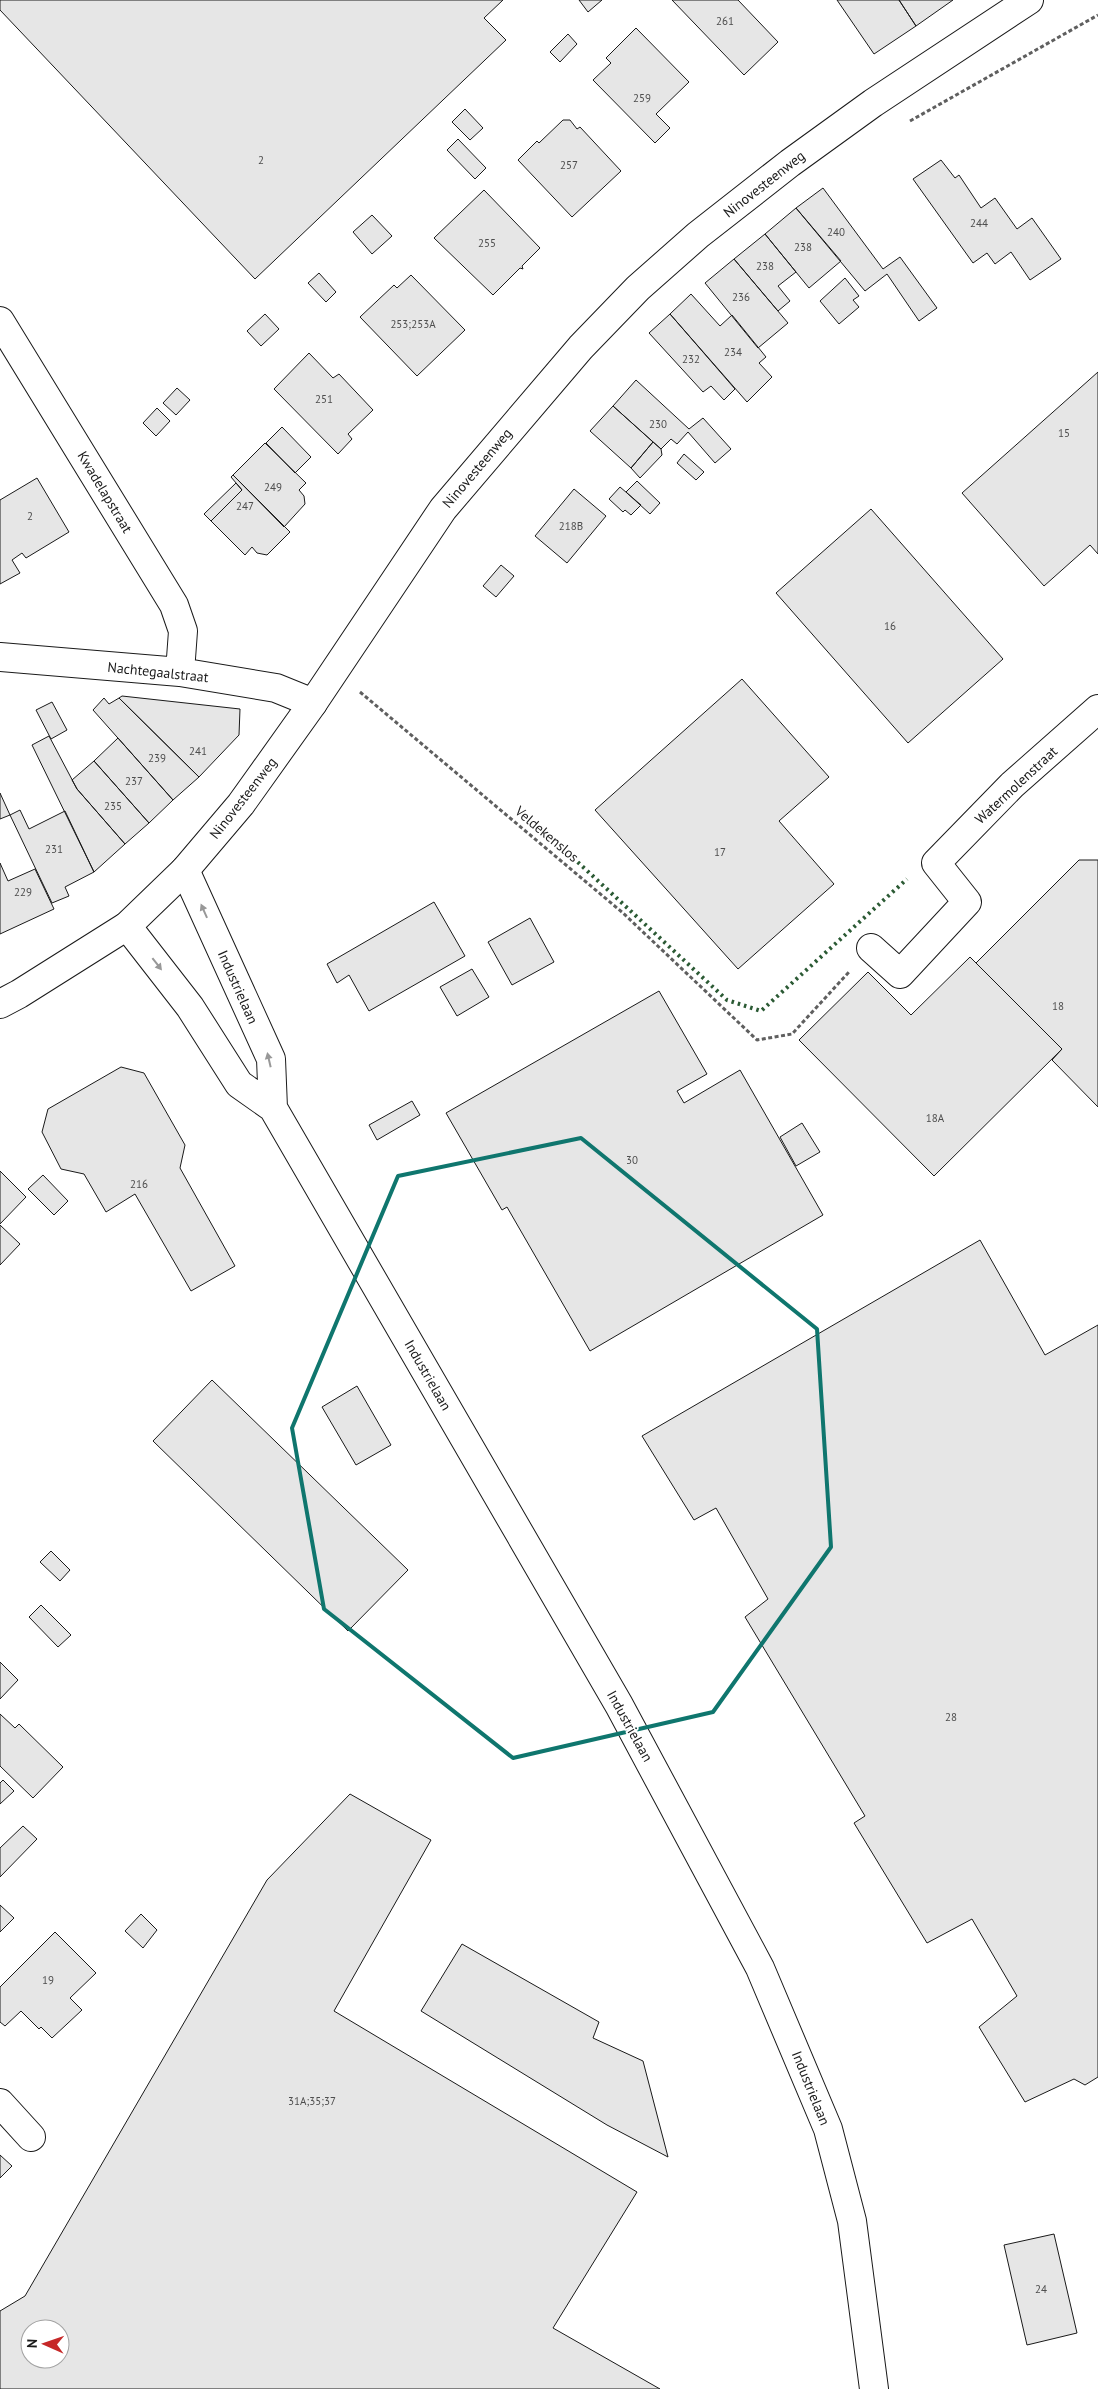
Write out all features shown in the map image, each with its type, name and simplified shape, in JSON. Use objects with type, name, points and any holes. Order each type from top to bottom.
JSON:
[{"type":"street","name":"Ninovesteenweg","points":[[0,1004],[127,926],[185,870],[241,804],[313,703],[443,509],[569,361],[638,288],[698,235],[790,162],[881,97],[1029,0]]},
{"type":"street","name":"Kwadelapstraat","points":[[0,321],[174,605],[183,631],[180,672]]},
{"type":"street","name":"Nachtegaalstraat","points":[[0,656],[180,672],[276,688],[313,703]]},
{"type":"street","name":"Watermolenstraat","points":[[871,948],[900,974],[967,902],[936,863],[1012,785],[1098,709]]},
{"type":"street","name":"Industrielaan","points":[[185,870],[271,1059],[273,1108]]},
{"type":"street","name":"Industrielaan","points":[[127,926],[190,1007],[240,1084],[273,1108],[619,1705],[760,1968],[828,2129],[852,2221],[874,2389]]},
{"type":"street","points":[[0,2103],[31,2136]]},
{"type":"path","points":[[916,119],[1098,15]]},
{"type":"path","name":"Veldekenslos","points":[[334,671],[623,913],[757,1040],[792,1034],[871,948]]},
{"type":"highlighted area","points":[[581,1138],[817,1329],[831,1547],[713,1712],[513,1758],[324,1609],[292,1428],[398,1176]]},
{"type":"building","points":[[0,0],[503,0],[484,18],[506,40],[255,279],[0,10]]},
{"type":"building","points":[[579,0],[602,0],[588,12]]},
{"type":"building","points":[[672,0],[738,0],[778,42],[744,75]]},
{"type":"building","points":[[837,0],[899,0],[916,26],[874,54]]},
{"type":"building","points":[[899,0],[953,0],[916,26]]},
{"type":"building","points":[[636,28],[689,82],[656,114],[670,128],[655,143],[593,80],[611,63],[606,58]]},
{"type":"building","points":[[568,34],[577,44],[560,62],[550,52]]},
{"type":"building","points":[[465,109],[483,128],[470,140],[452,122]]},
{"type":"building","points":[[563,120],[570,120],[577,129],[580,127],[621,171],[572,217],[518,160],[537,141],[539,143]]},
{"type":"building","points":[[458,139],[486,168],[475,179],[447,150]]},
{"type":"building","points":[[941,160],[955,178],[959,175],[981,208],[995,198],[1017,229],[1032,218],[1061,259],[1030,280],[1011,252],[995,264],[987,253],[973,263],[913,179]]},
{"type":"building","points":[[823,188],[883,269],[900,257],[937,308],[919,321],[887,274],[865,291],[796,208]]},
{"type":"building","points":[[484,190],[540,248],[522,266],[523,269],[520,268],[493,295],[434,238]]},
{"type":"building","points":[[796,208],[841,261],[809,288],[765,234]]},
{"type":"building","points":[[372,215],[392,236],[372,254],[353,232]]},
{"type":"building","points":[[765,234],[796,272],[778,286],[790,301],[778,311],[734,259]]},
{"type":"building","points":[[734,259],[788,323],[758,348],[705,283]]},
{"type":"building","points":[[319,273],[336,292],[326,302],[308,283]]},
{"type":"building","points":[[411,275],[465,330],[417,376],[360,317],[394,285],[397,288]]},
{"type":"building","points":[[845,278],[859,296],[853,300],[859,307],[839,324],[820,301]]},
{"type":"building","points":[[691,294],[720,326],[732,315],[766,357],[759,363],[772,377],[747,402],[670,314]]},
{"type":"building","points":[[265,314],[279,329],[261,346],[247,331]]},
{"type":"building","points":[[670,314],[735,389],[724,400],[711,386],[703,392],[649,333]]},
{"type":"building","points":[[309,353],[333,378],[339,374],[373,410],[348,434],[352,439],[338,454],[274,389]]},
{"type":"building","points":[[1098,372],[1098,554],[1090,545],[1044,586],[962,493]]},
{"type":"building","points":[[636,380],[689,429],[703,418],[731,449],[715,463],[688,432],[677,444],[671,439],[661,449],[613,406]]},
{"type":"building","points":[[177,388],[190,400],[176,415],[163,403]]},
{"type":"building","points":[[613,406],[653,442],[631,468],[590,431]]},
{"type":"building","points":[[157,408],[170,421],[156,436],[143,423]]},
{"type":"building","points":[[282,427],[311,457],[295,473],[266,443]]},
{"type":"building","points":[[653,442],[661,449],[662,455],[640,478],[631,468]]},
{"type":"building","points":[[265,443],[306,483],[299,490],[304,496],[305,504],[284,527],[233,475]]},
{"type":"building","points":[[684,454],[704,472],[696,480],[677,463]]},
{"type":"building","points":[[233,475],[290,532],[267,555],[257,553],[252,547],[245,555],[211,521],[242,490],[231,477]]},
{"type":"building","points":[[37,478],[69,532],[26,558],[22,553],[12,560],[20,573],[0,584],[0,500]]},
{"type":"building","points":[[637,481],[660,503],[650,514],[626,492]]},
{"type":"building","points":[[236,483],[242,490],[211,521],[204,514]]},
{"type":"building","points":[[620,487],[641,505],[631,515],[625,510],[623,512],[609,499]]},
{"type":"building","points":[[574,489],[606,516],[567,563],[535,536]]},
{"type":"building","points":[[871,509],[1003,659],[908,743],[776,593]]},
{"type":"building","points":[[501,565],[514,576],[496,597],[483,586]]},
{"type":"building","points":[[742,679],[829,777],[779,821],[834,884],[738,969],[595,810]]},
{"type":"building","points":[[122,696],[240,709],[239,735],[199,777],[119,698]]},
{"type":"building","points":[[104,698],[109,704],[119,698],[199,777],[173,800],[93,710]]},
{"type":"building","points":[[52,702],[67,730],[51,739],[36,710]]},
{"type":"building","points":[[49,736],[77,789],[125,844],[94,872],[32,745]]},
{"type":"building","points":[[118,738],[173,800],[149,823],[94,761]]},
{"type":"building","points":[[94,761],[149,823],[125,844],[77,789],[72,780]]},
{"type":"building","points":[[0,793],[10,815],[0,819]]},
{"type":"building","points":[[20,810],[29,829],[65,811],[94,872],[65,887],[69,896],[52,903],[10,815]]},
{"type":"building","points":[[1079,860],[1098,860],[1098,1107],[1052,1060],[1062,1049],[976,963]]},
{"type":"building","points":[[0,863],[8,881],[35,869],[54,909],[0,934]]},
{"type":"building","points":[[434,902],[465,956],[369,1011],[349,975],[337,983],[327,964]]},
{"type":"building","points":[[530,918],[554,962],[512,985],[488,942]]},
{"type":"building","points":[[970,957],[1062,1049],[934,1176],[799,1040],[868,972],[911,1015]]},
{"type":"building","points":[[472,969],[489,997],[457,1016],[440,987]]},
{"type":"building","points":[[659,991],[707,1074],[677,1091],[684,1103],[740,1070],[823,1215],[590,1351],[507,1207],[502,1210],[446,1113]]},
{"type":"building","points":[[121,1067],[144,1073],[185,1145],[180,1168],[235,1266],[191,1291],[135,1194],[106,1212],[84,1174],[61,1169],[42,1132],[48,1109]]},
{"type":"building","points":[[412,1101],[420,1115],[377,1140],[369,1125]]},
{"type":"building","points":[[802,1123],[820,1152],[796,1166],[780,1137]]},
{"type":"building","points":[[0,1171],[26,1197],[0,1224]]},
{"type":"building","points":[[43,1175],[68,1201],[54,1215],[28,1189]]},
{"type":"building","points":[[0,1225],[20,1244],[0,1265]]},
{"type":"building","points":[[980,1240],[1045,1355],[1098,1325],[1098,2077],[1085,2085],[1074,2079],[1025,2102],[979,2027],[1017,1996],[972,1919],[927,1943],[854,1823],[865,1816],[745,1617],[768,1599],[716,1508],[694,1520],[642,1436]]},
{"type":"building","points":[[212,1380],[408,1570],[348,1631],[153,1441]]},
{"type":"building","points":[[357,1386],[391,1445],[356,1465],[322,1407]]},
{"type":"building","points":[[51,1551],[70,1570],[60,1581],[40,1562]]},
{"type":"building","points":[[41,1605],[71,1635],[58,1647],[29,1617]]},
{"type":"building","points":[[0,1662],[18,1680],[0,1699]]},
{"type":"building","points":[[0,1714],[15,1728],[19,1724],[63,1767],[33,1798],[0,1766]]},
{"type":"building","points":[[3,1780],[14,1791],[0,1804],[0,1783]]},
{"type":"building","points":[[350,1794],[431,1840],[334,2011],[637,2192],[553,2328],[660,2389],[0,2389],[0,2311],[25,2296],[267,1880]]},
{"type":"building","points":[[23,1826],[37,1839],[0,1877],[0,1848]]},
{"type":"building","points":[[0,1905],[14,1918],[0,1932]]},
{"type":"building","points":[[141,1914],[157,1930],[143,1948],[125,1931]]},
{"type":"building","points":[[55,1932],[96,1973],[70,1998],[82,2010],[52,2038],[41,2027],[39,2029],[21,2011],[5,2026],[0,2022],[0,1987]]},
{"type":"building","points":[[462,1944],[599,2022],[593,2038],[643,2061],[668,2157],[607,2125],[421,2011]]},
{"type":"building","points":[[0,2155],[12,2166],[0,2178]]},
{"type":"building","points":[[1054,2234],[1077,2333],[1027,2345],[1004,2245]]},
{"type":"hedge","points":[[530,818],[727,1000],[761,1011],[907,879]]}]
